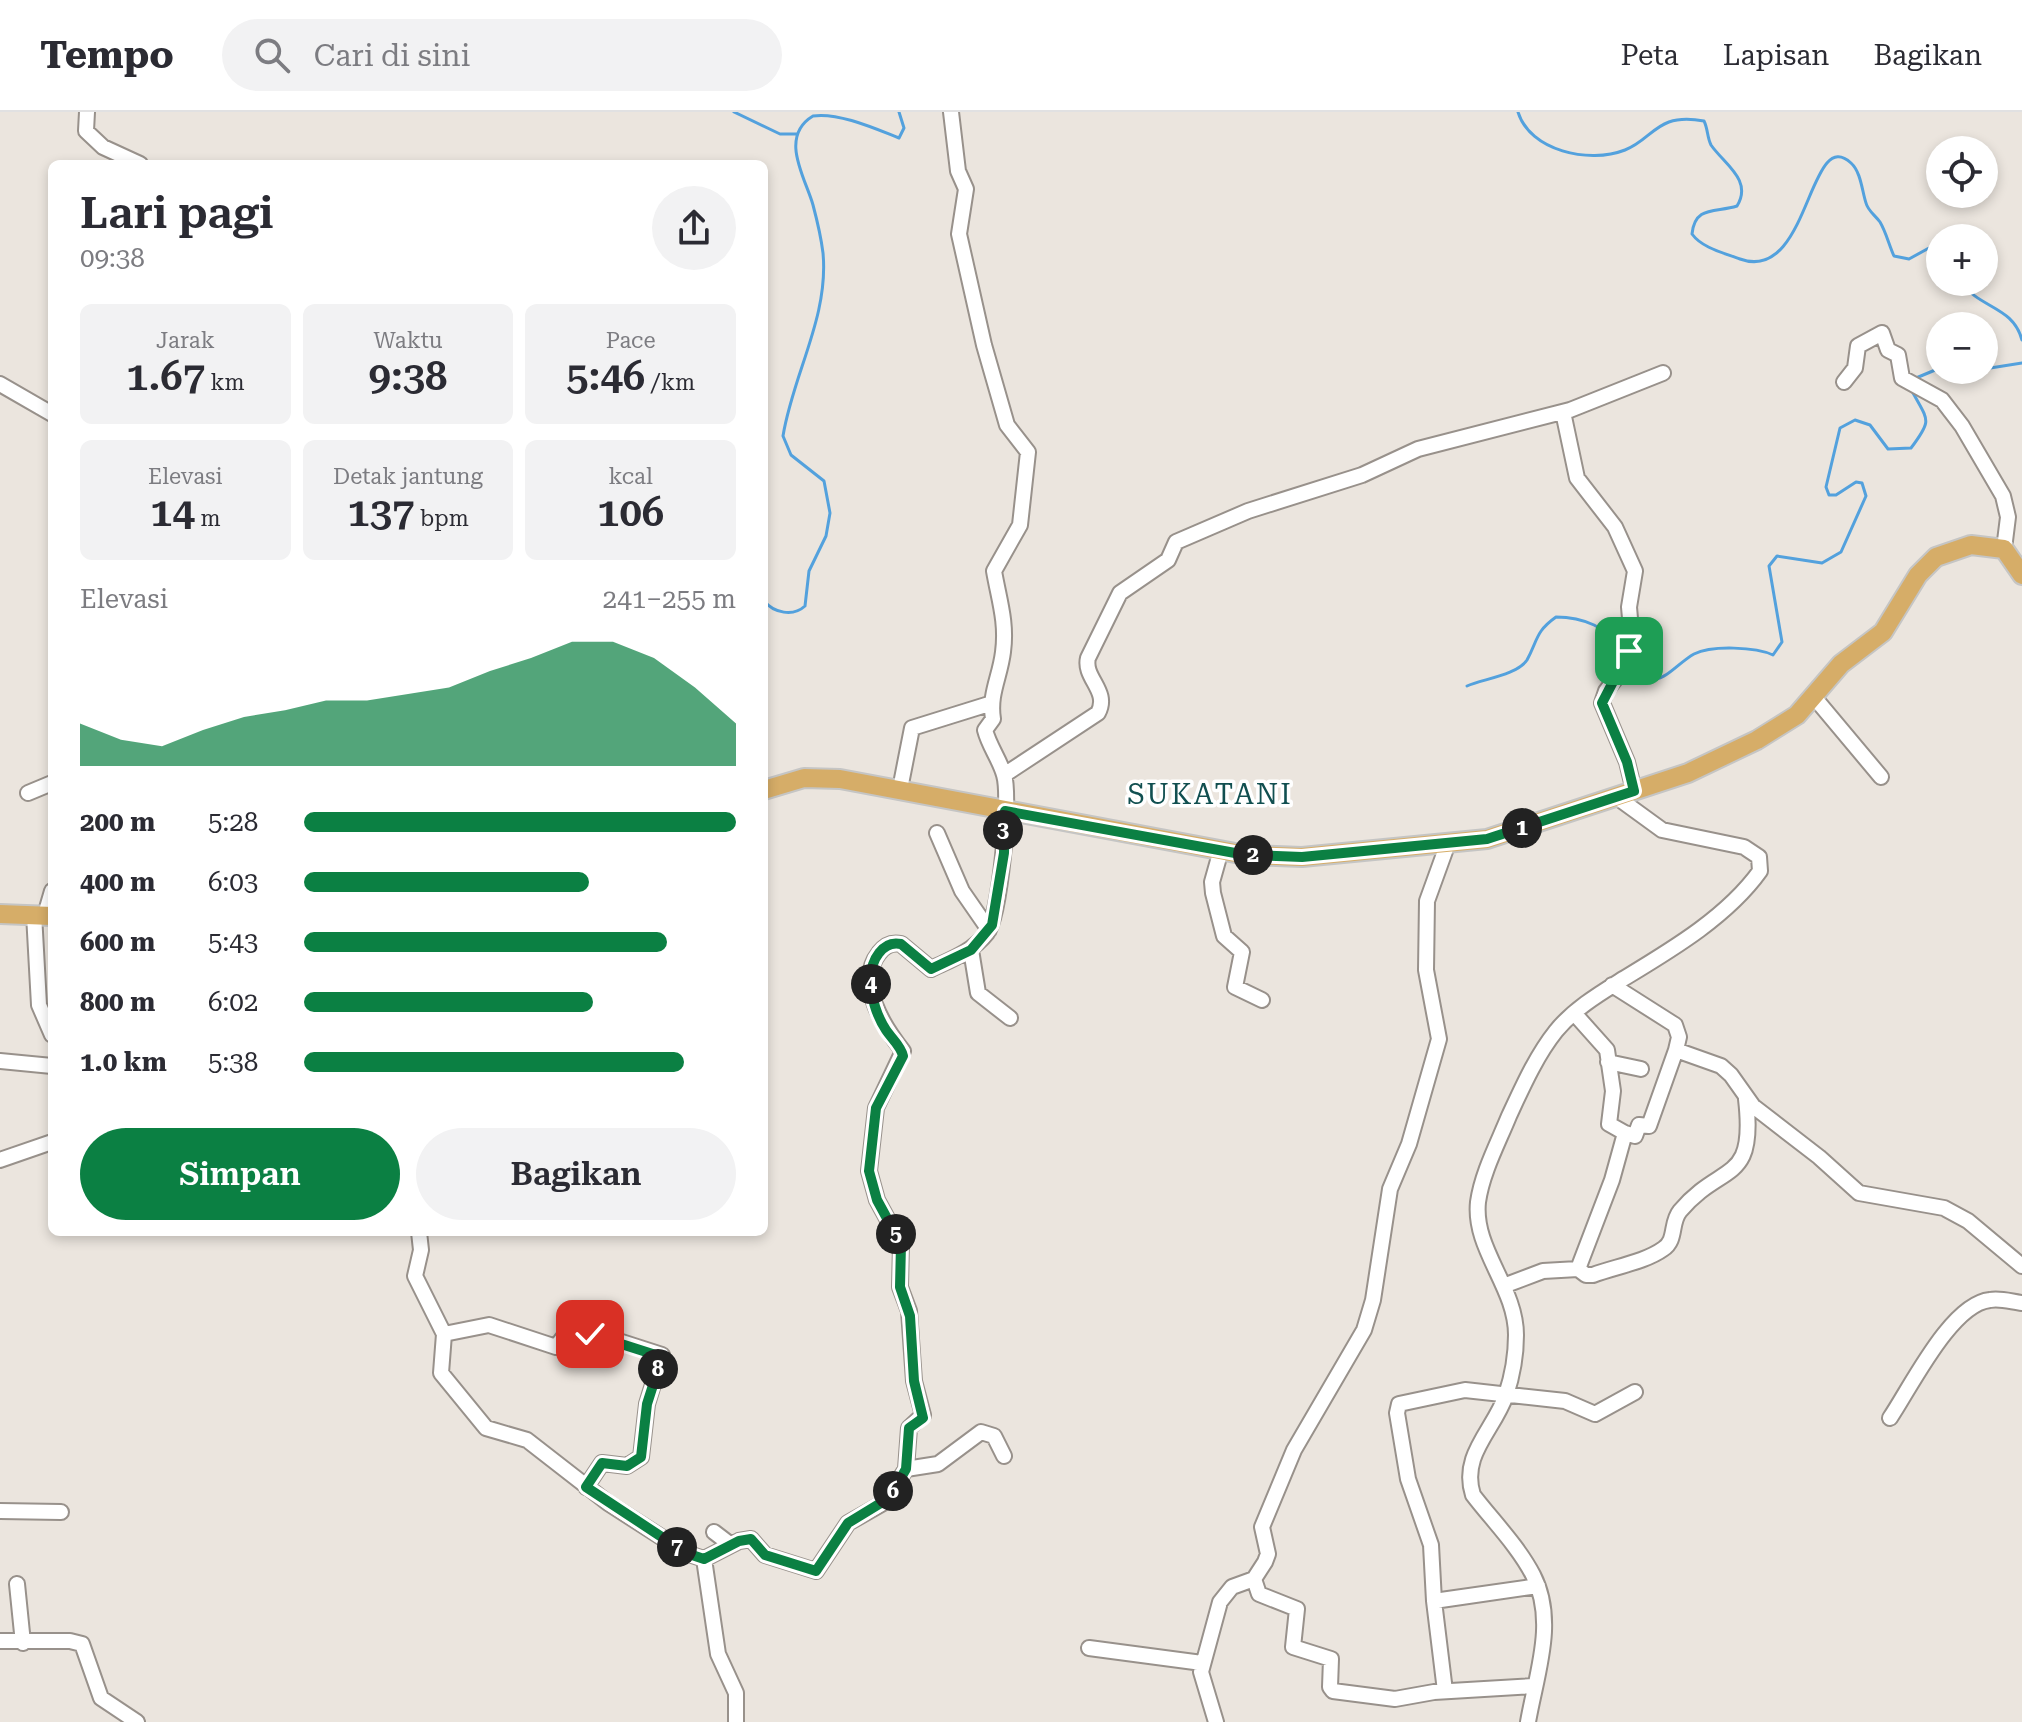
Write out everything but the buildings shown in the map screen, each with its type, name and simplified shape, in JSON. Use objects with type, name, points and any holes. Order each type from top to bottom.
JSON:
[{"type":"main road","points":[[768,789],[795,779],[816,778],[900,789],[1221,850],[1302,857],[1487,839],[1633,792],[1757,740],[1788,722],[1841,664],[1883,632],[1918,575],[1936,557],[1971,545],[2004,549],[2022,575]]},
{"type":"main road","points":[[0,914],[43,915]]},
{"type":"street","points":[[87,112],[86,131],[103,147],[131,160]]},
{"type":"street","points":[[419,1236],[421,1250],[415,1276],[444,1334],[441,1373],[480,1423],[492,1432],[527,1440],[586,1487],[686,1553],[704,1559],[751,1539],[765,1555],[816,1571],[848,1523],[885,1502],[906,1469],[909,1428],[923,1415],[914,1381],[910,1316],[900,1287],[901,1244],[877,1200],[869,1171],[876,1108],[903,1051],[883,1024],[871,974],[880,951],[896,943],[929,970],[971,950],[989,930],[1004,853],[1005,811],[1004,775],[986,733],[993,719],[989,704],[1002,659],[1006,622],[994,569],[1020,525],[1028,452],[1007,425],[984,345],[959,234],[966,191],[958,171],[951,112]]},
{"type":"street","points":[[1844,382],[1855,368],[1858,346],[1880,332],[1888,350],[1898,355],[1902,376],[1942,400],[1952,411],[2003,496],[2008,517],[2004,549]]},
{"type":"street","points":[[1004,775],[1098,713],[1102,697],[1086,665],[1088,658],[1120,593],[1168,560],[1176,542],[1248,511],[1362,475],[1418,449],[1563,412],[1663,373]]},
{"type":"street","points":[[0,384],[48,412]]},
{"type":"street","points":[[1528,1722],[1533,1686],[1541,1664],[1544,1630],[1538,1586],[1473,1495],[1468,1479],[1470,1465],[1482,1438],[1506,1396],[1516,1334],[1506,1285],[1483,1237],[1478,1203],[1496,1147],[1519,1095],[1549,1042],[1574,1013],[1729,905],[1760,871],[1759,857],[1744,847],[1662,830],[1636,812],[1627,762],[1602,703],[1627,657],[1634,634],[1629,607],[1635,579],[1633,562],[1615,527],[1577,478],[1563,412]]},
{"type":"street","points":[[1814,697],[1881,777]]},
{"type":"street","points":[[900,789],[912,728],[989,704]]},
{"type":"street","points":[[28,793],[48,785]]},
{"type":"street","points":[[1633,792],[1636,812]]},
{"type":"street","points":[[937,833],[962,891],[989,930]]},
{"type":"street","points":[[1216,1722],[1201,1672],[1226,1593],[1254,1579],[1268,1554],[1262,1527],[1294,1450],[1364,1330],[1373,1300],[1390,1189],[1409,1144],[1439,1039],[1426,970],[1427,901],[1448,843]]},
{"type":"street","points":[[1221,850],[1212,887],[1222,932],[1242,952],[1235,987],[1262,1000]]},
{"type":"street","points":[[43,915],[39,1005],[48,1026]]},
{"type":"street","points":[[971,950],[978,993],[1010,1018]]},
{"type":"street","points":[[1574,1013],[1605,1045],[1613,1091],[1609,1124],[1635,1136],[1637,1126],[1649,1126],[1679,1037],[1675,1025],[1612,985]]},
{"type":"street","points":[[1676,1050],[1721,1066],[1731,1075],[1746,1099],[1859,1193],[1884,1200],[1923,1202],[1944,1208],[1968,1221],[2022,1266]]},
{"type":"street","points":[[0,1061],[48,1066]]},
{"type":"street","points":[[1608,1062],[1641,1069]]},
{"type":"street","points":[[1506,1285],[1543,1271],[1578,1269],[1586,1275],[1593,1275],[1663,1249],[1672,1237],[1673,1223],[1681,1210],[1728,1173],[1745,1154],[1750,1131],[1746,1099]]},
{"type":"street","points":[[1578,1269],[1608,1192],[1625,1133]]},
{"type":"street","points":[[0,1160],[48,1143]]},
{"type":"street","points":[[1890,1418],[1942,1338],[1962,1315],[1989,1300],[2022,1303]]},
{"type":"street","points":[[444,1334],[489,1325],[556,1347],[572,1326],[662,1355],[647,1404],[641,1457],[627,1466],[602,1463],[586,1487]]},
{"type":"street","points":[[1445,1691],[1431,1545],[1405,1470],[1399,1404],[1465,1390],[1565,1401],[1595,1414],[1635,1392]]},
{"type":"street","points":[[906,1469],[938,1464],[981,1432],[994,1436],[1004,1456]]},
{"type":"street","points":[[0,1511],[61,1512]]},
{"type":"street","points":[[714,1532],[731,1545]]},
{"type":"street","points":[[704,1559],[718,1654],[736,1693],[736,1722]]},
{"type":"street","points":[[1254,1579],[1259,1594],[1297,1609],[1293,1647],[1331,1659],[1331,1690],[1395,1699],[1445,1691],[1533,1686]]},
{"type":"street","points":[[17,1584],[23,1643]]},
{"type":"street","points":[[1434,1601],[1538,1586]]},
{"type":"street","points":[[0,1641],[70,1641],[82,1644],[101,1698],[137,1722]]},
{"type":"street","points":[[1089,1648],[1202,1663]]},
{"type":"waterway","points":[[734,112],[780,134],[797,134]]},
{"type":"waterway","points":[[768,604],[784,612],[795,612],[805,606],[809,571],[826,536],[830,513],[824,481],[791,455],[783,436],[816,323],[823,277],[821,241],[813,205],[797,159],[797,135],[813,116],[823,115],[857,122],[899,138],[904,128],[899,112]]},
{"type":"waterway","points":[[1518,112],[1525,125],[1548,145],[1562,151],[1595,155],[1625,150],[1657,128],[1675,120],[1704,121],[1711,145],[1735,173],[1742,188],[1737,206],[1702,214],[1697,218],[1692,234],[1707,246],[1740,259],[1763,260],[1781,249],[1795,229],[1825,165],[1837,157],[1851,163],[1857,171],[1867,206],[1880,222],[1894,256],[1909,259],[1926,250]]},
{"type":"waterway","points":[[1975,296],[2011,320],[2022,340]]},
{"type":"waterway","points":[[1998,367],[2022,363]]},
{"type":"waterway","points":[[1916,378],[1926,374]]},
{"type":"waterway","points":[[1629,661],[1638,673],[1654,680],[1702,651],[1734,648],[1773,655],[1782,642],[1769,566],[1777,556],[1822,563],[1841,552],[1866,496],[1862,483],[1856,482],[1836,495],[1829,495],[1826,487],[1840,428],[1855,420],[1870,425],[1888,449],[1911,448],[1923,431],[1926,420],[1912,391]]},
{"type":"waterway","points":[[1467,686],[1508,673],[1522,665],[1540,632],[1556,617],[1594,625],[1610,636],[1623,651]]},
{"type":"district","name":"SUKATANI","points":[[1210,794]]},
{"type":"route","points":[[590,1334],[660,1355],[662,1361],[647,1404],[645,1443],[638,1462],[627,1466],[602,1463],[586,1487],[686,1553],[704,1559],[739,1541],[751,1539],[765,1555],[808,1572],[816,1571],[852,1519],[889,1498],[906,1469],[909,1428],[923,1418],[914,1381],[910,1316],[900,1287],[901,1244],[877,1200],[869,1171],[876,1108],[903,1056],[903,1051],[883,1024],[871,984],[872,966],[880,951],[890,944],[901,944],[929,970],[971,950],[989,930],[1005,846],[1005,811],[1246,855],[1282,858],[1487,839],[1634,791],[1627,762],[1602,703],[1629,651]]}]
